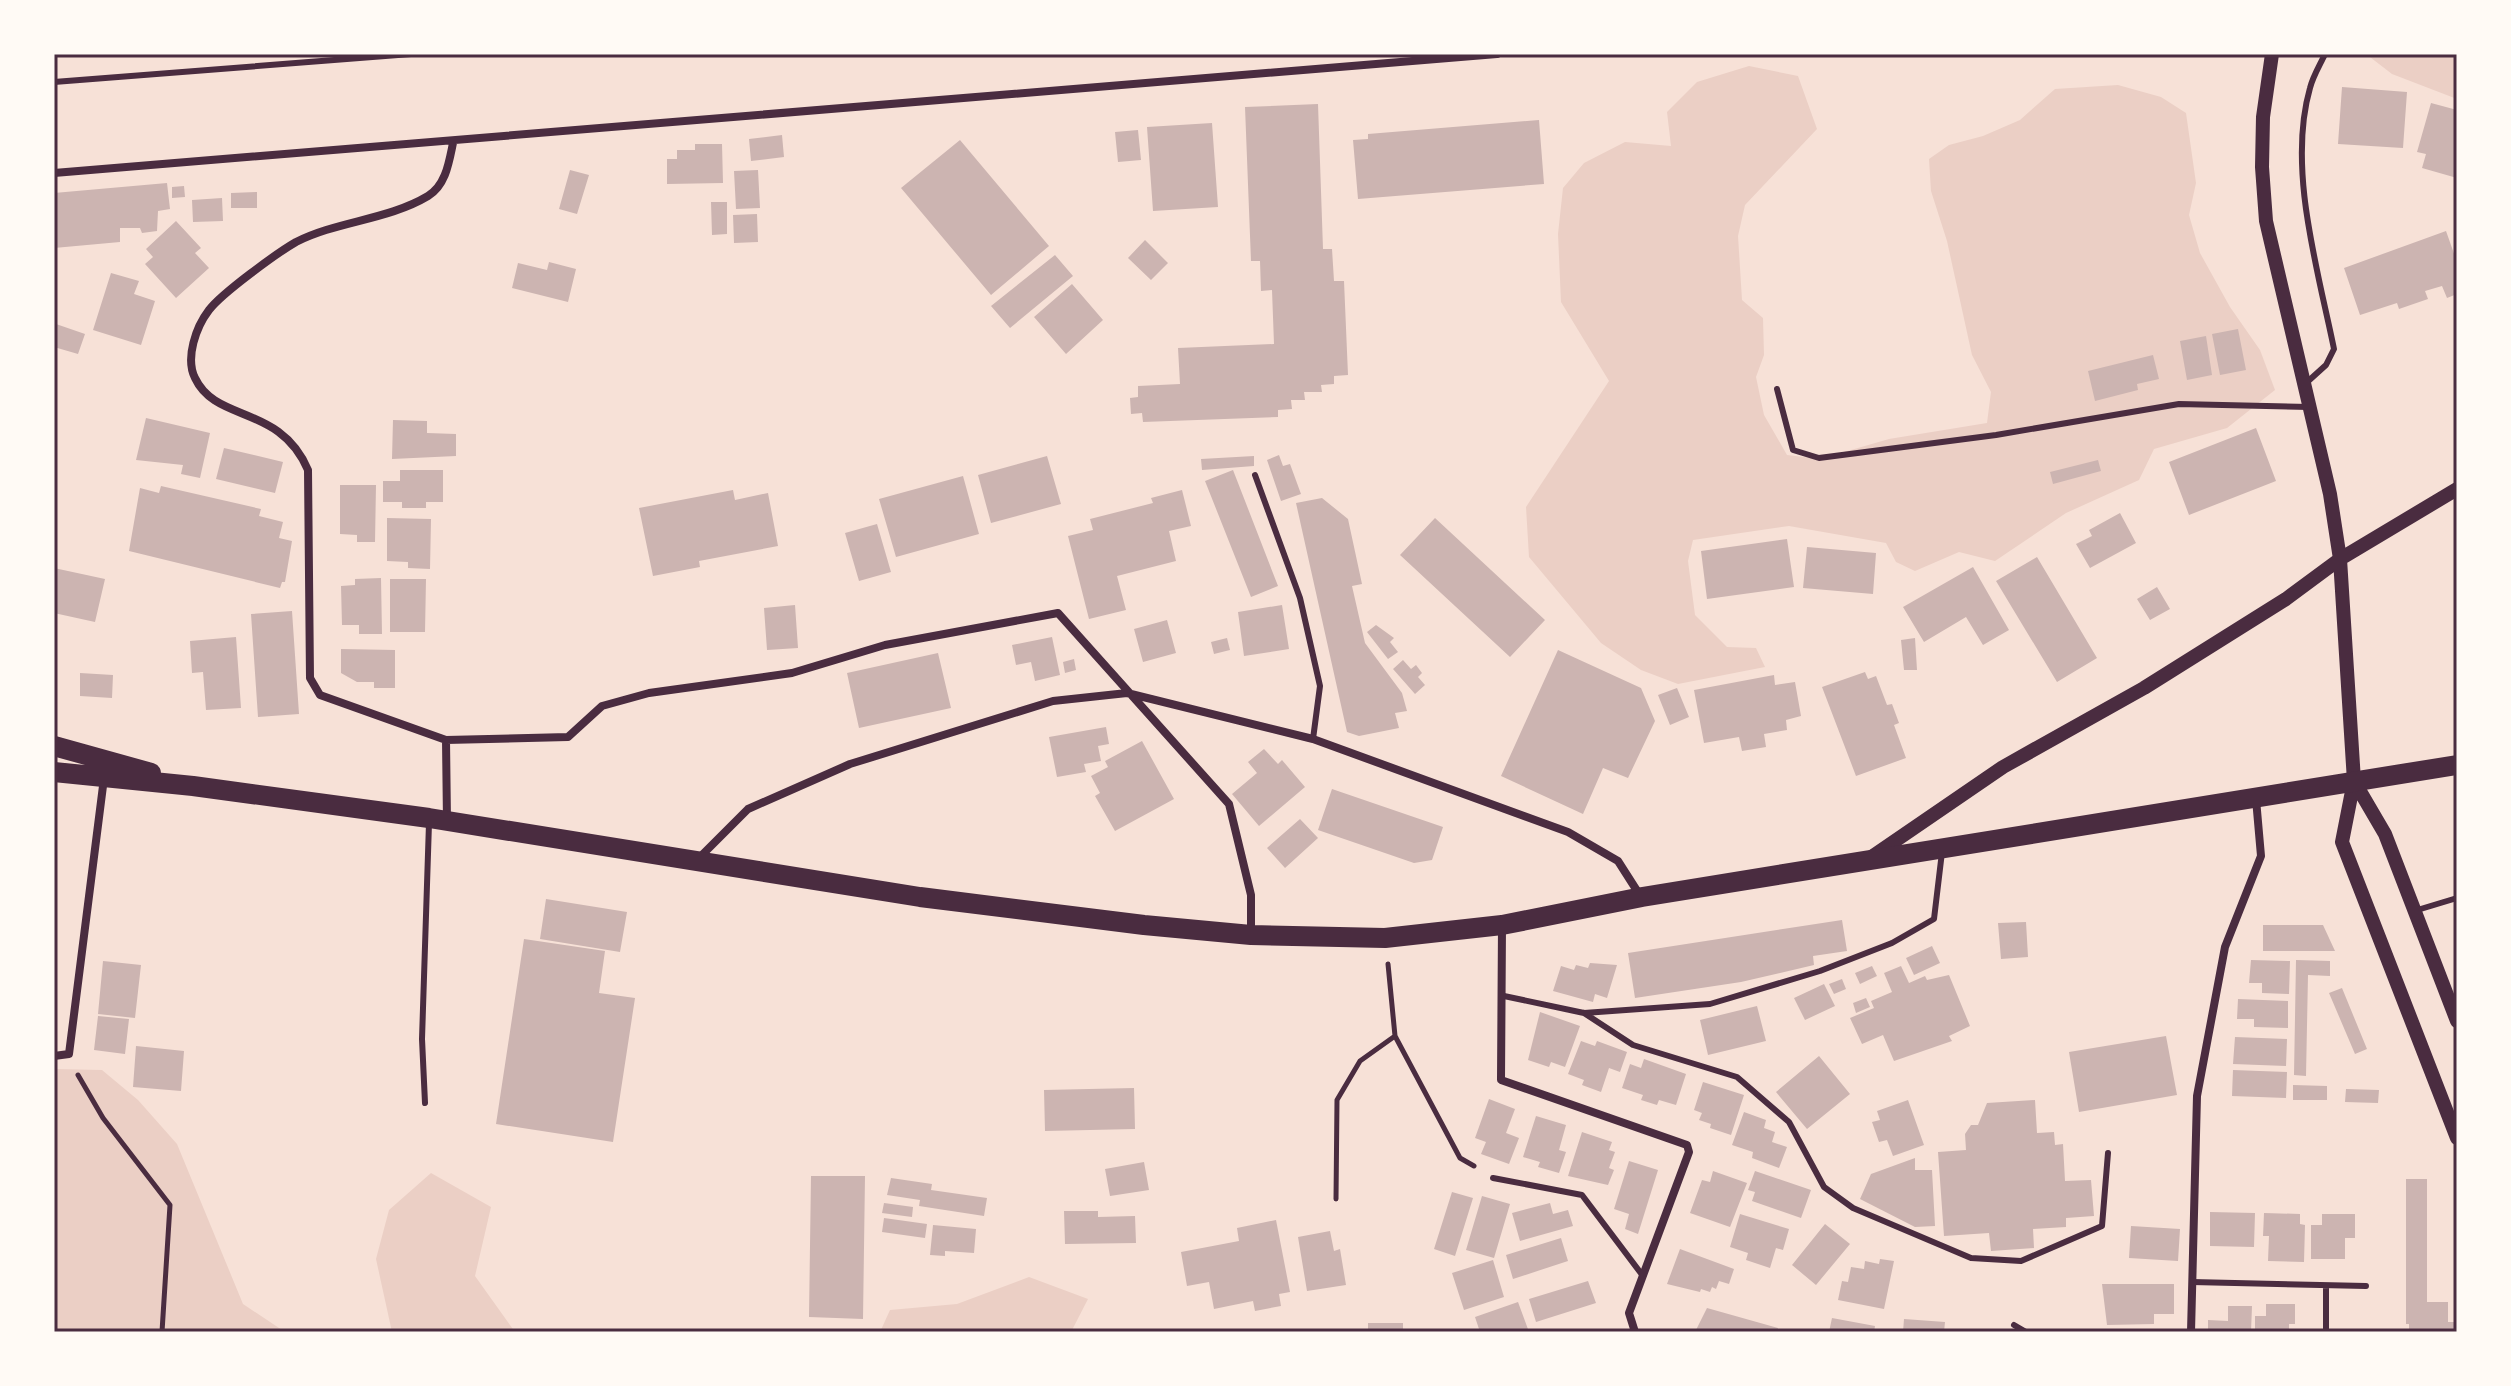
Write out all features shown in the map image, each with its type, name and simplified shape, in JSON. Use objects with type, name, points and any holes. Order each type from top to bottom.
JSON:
[{"type":"main road","points":[[54,746],[193,786]]},
{"type":"main road","points":[[54,772],[193,786],[438,820],[920,897],[1251,935],[1385,938],[1502,925],[1642,897],[2457,765]]},
{"type":"street","points":[[54,173],[453,143],[1426,57],[1497,54]]},
{"type":"street","points":[[2272,54],[2263,117],[2262,167],[2266,221],[2330,494],[2340,559],[2354,781],[2342,842],[2457,1138]]},
{"type":"street","points":[[453,143],[447,174],[430,195],[295,243],[209,310],[190,356],[193,377],[208,398],[282,432],[299,448],[308,470],[310,678],[320,695],[446,740],[568,737],[602,706],[649,693],[792,673],[885,645],[1058,613],[1229,804],[1251,895],[1251,935]]},
{"type":"street","points":[[1866,861],[2003,767],[2144,688],[2286,599],[2340,559],[2457,489]]},
{"type":"street","points":[[696,860],[748,809],[850,764],[1053,701],[1127,693],[1313,739],[1568,832],[1618,861],[1642,897]]},
{"type":"street","points":[[438,820],[446,740]]},
{"type":"street","points":[[54,1056],[69,1054],[104,778]]},
{"type":"street","points":[[2354,781],[2385,834],[2457,1021]]},
{"type":"street","points":[[2191,1332],[2197,1096],[2225,947],[2261,856],[2256,797]]},
{"type":"street","points":[[1502,925],[1504,996],[1501,1080],[1687,1145],[1689,1152],[1629,1313],[1635,1332]]},
{"type":"lane","points":[[54,82],[411,54]]},
{"type":"lane","points":[[555,54],[611,54]]},
{"type":"lane","points":[[2305,384],[2326,365],[2334,349],[2308,223],[2303,140],[2310,88],[2325,54]]},
{"type":"lane","points":[[1777,389],[1793,450],[1819,458],[1996,435],[2179,404],[2310,407]]},
{"type":"lane","points":[[1255,475],[1300,598],[1317,672],[1320,686],[1313,739]]},
{"type":"lane","points":[[425,1103],[422,1039],[438,820]]},
{"type":"lane","points":[[1504,996],[1584,1013],[1710,1004],[1820,971],[1892,943],[1934,919],[1942,848]]},
{"type":"lane","points":[[2414,911],[2457,898]]},
{"type":"lane","points":[[1584,1013],[1633,1045],[1737,1077],[1789,1122],[1824,1187],[1853,1208],[1971,1258],[2021,1261],[2102,1226],[2108,1153]]},
{"type":"lane","points":[[1493,1178],[1582,1195],[1643,1276]]},
{"type":"lane","points":[[2192,1282],[2366,1286]]},
{"type":"lane","points":[[2326,1286],[2326,1332]]},
{"type":"lane","points":[[2014,1325],[2026,1332]]},
{"type":"path","points":[[1385,938],[1395,1036],[1460,1158],[1493,1178]]},
{"type":"path","points":[[1336,1199],[1337,1100],[1360,1061],[1395,1036]]},
{"type":"path","points":[[69,1054],[83,1087],[103,1118],[170,1205],[162,1332]]},
{"type":"shaded area","points":[[2366,54],[2457,54],[2457,99],[2392,74]]},
{"type":"shaded area","points":[[1749,66],[1798,76],[1817,129],[1745,205],[1738,236],[1742,300],[1763,318],[1764,355],[1756,377],[1764,415],[1787,455],[1820,459],[1889,439],[1987,423],[1991,392],[1972,355],[1947,241],[1931,191],[1929,159],[1949,145],[1983,136],[2020,120],[2055,89],[2118,85],[2161,97],[2186,113],[2196,183],[2189,215],[2200,253],[2230,307],[2260,350],[2275,390],[2227,428],[2154,449],[2139,480],[2066,513],[1995,561],[1959,552],[1915,571],[1896,562],[1886,543],[1789,526],[1693,540],[1688,561],[1695,615],[1727,647],[1756,648],[1765,667],[1678,684],[1641,670],[1601,643],[1529,557],[1526,507],[1609,381],[1561,302],[1558,234],[1563,188],[1584,163],[1625,142],[1671,146],[1667,112],[1697,82]]},
{"type":"shaded area","points":[[54,1069],[102,1070],[138,1100],[177,1144],[243,1304],[285,1332],[54,1332]]},
{"type":"shaded area","points":[[431,1173],[491,1207],[475,1276],[515,1332],[392,1332],[376,1259],[389,1210]]},
{"type":"shaded area","points":[[1029,1277],[1088,1299],[1071,1332],[880,1332],[890,1310],[957,1304]]},
{"type":"building","points":[[2342,87],[2407,92],[2403,148],[2338,144]]},
{"type":"building","points":[[2431,103],[2457,110],[2457,178],[2422,168],[2426,154],[2417,152]]},
{"type":"building","points":[[1318,104],[1323,249],[1332,249],[1334,281],[1344,281],[1348,375],[1334,376],[1334,384],[1321,385],[1322,392],[1304,392],[1305,400],[1291,400],[1292,409],[1278,410],[1278,417],[1143,422],[1142,413],[1131,414],[1130,398],[1138,397],[1138,386],[1180,384],[1178,348],[1274,344],[1272,290],[1261,291],[1260,261],[1251,261],[1245,107]]},
{"type":"building","points":[[1539,120],[1544,184],[1358,199],[1353,140],[1368,139],[1368,134]]},
{"type":"building","points":[[1212,123],[1218,207],[1153,211],[1147,127]]},
{"type":"building","points":[[1138,130],[1141,160],[1118,162],[1115,132]]},
{"type":"building","points":[[782,135],[784,157],[751,161],[749,139]]},
{"type":"building","points":[[960,140],[1049,246],[991,295],[901,188]]},
{"type":"building","points":[[695,144],[722,144],[723,183],[667,184],[667,159],[677,159],[677,150],[695,150]]},
{"type":"building","points":[[570,170],[589,175],[577,214],[559,209]]},
{"type":"building","points":[[758,170],[760,208],[736,209],[734,171]]},
{"type":"building","points":[[167,183],[170,209],[158,211],[157,231],[142,233],[140,228],[120,228],[120,242],[54,248],[54,193]]},
{"type":"building","points":[[184,186],[185,197],[172,198],[172,187]]},
{"type":"building","points":[[257,192],[257,208],[231,208],[231,193]]},
{"type":"building","points":[[222,198],[223,221],[193,222],[192,200]]},
{"type":"building","points":[[711,202],[727,202],[727,234],[712,235]]},
{"type":"building","points":[[757,214],[758,242],[734,243],[733,215]]},
{"type":"building","points":[[176,221],[201,248],[195,253],[209,268],[176,298],[145,264],[153,257],[146,249]]},
{"type":"building","points":[[2446,231],[2457,262],[2457,294],[2447,298],[2442,286],[2425,291],[2428,299],[2399,309],[2397,303],[2360,315],[2344,268]]},
{"type":"building","points":[[1145,240],[1168,263],[1151,280],[1128,258]]},
{"type":"building","points":[[1055,255],[1073,276],[1010,328],[991,306]]},
{"type":"building","points":[[549,262],[576,269],[568,302],[512,288],[518,263],[547,270]]},
{"type":"building","points":[[111,273],[139,281],[134,294],[155,301],[141,345],[93,330]]},
{"type":"building","points":[[1072,284],[1103,320],[1066,354],[1034,317]]},
{"type":"building","points":[[56,324],[85,334],[78,354],[54,347]]},
{"type":"building","points":[[2238,329],[2246,370],[2220,375],[2212,334]]},
{"type":"building","points":[[2206,336],[2212,375],[2187,380],[2180,341]]},
{"type":"building","points":[[2153,355],[2159,379],[2137,384],[2138,390],[2095,401],[2088,371]]},
{"type":"building","points":[[146,418],[210,433],[200,478],[181,474],[183,465],[136,460]]},
{"type":"building","points":[[393,420],[427,421],[427,433],[456,434],[456,456],[392,459]]},
{"type":"building","points":[[2256,428],[2276,481],[2189,515],[2169,462]]},
{"type":"building","points":[[224,448],[283,462],[275,493],[216,479]]},
{"type":"building","points":[[1279,455],[1283,466],[1290,464],[1301,494],[1281,501],[1267,460]]},
{"type":"building","points":[[1047,456],[1061,504],[991,523],[978,475]]},
{"type":"building","points":[[1254,456],[1254,466],[1202,470],[1201,459]]},
{"type":"building","points":[[2098,460],[2101,471],[2053,484],[2050,472]]},
{"type":"building","points":[[400,470],[443,470],[443,502],[426,502],[426,508],[402,508],[402,502],[383,502],[383,481],[400,481]]},
{"type":"building","points":[[1233,470],[1278,586],[1251,597],[1205,481]]},
{"type":"building","points":[[963,476],[979,534],[896,557],[879,499]]},
{"type":"building","points":[[340,485],[376,485],[375,542],[357,542],[357,535],[340,534]]},
{"type":"building","points":[[161,486],[261,509],[259,516],[283,522],[279,538],[292,541],[285,582],[280,588],[129,551],[140,488],[159,493]]},
{"type":"building","points":[[733,490],[735,500],[768,493],[778,546],[699,561],[700,567],[653,576],[639,508]]},
{"type":"building","points":[[1182,490],[1191,526],[1169,531],[1176,561],[1117,576],[1126,610],[1089,619],[1068,536],[1093,530],[1090,519],[1153,503],[1151,498]]},
{"type":"building","points":[[1322,498],[1348,519],[1362,584],[1352,586],[1365,643],[1402,693],[1407,711],[1395,713],[1399,728],[1359,736],[1347,732],[1296,503]]},
{"type":"building","points":[[2120,513],[2136,543],[2090,568],[2076,544],[2092,536],[2089,530]]},
{"type":"building","points":[[387,518],[431,519],[430,569],[408,568],[408,562],[387,561]]},
{"type":"building","points":[[1435,518],[1545,620],[1510,657],[1400,555]]},
{"type":"building","points":[[877,524],[891,572],[859,581],[845,533]]},
{"type":"building","points":[[1787,539],[1794,587],[1707,599],[1701,551]]},
{"type":"building","points":[[1807,547],[1876,553],[1873,594],[1803,588]]},
{"type":"building","points":[[2037,557],[2097,658],[2057,682],[1996,581]]},
{"type":"building","points":[[1973,567],[2009,630],[1983,645],[1966,617],[1924,642],[1903,607]]},
{"type":"building","points":[[54,568],[105,579],[95,622],[54,613]]},
{"type":"building","points":[[381,578],[382,634],[359,634],[359,625],[342,625],[341,586],[355,585],[355,579]]},
{"type":"building","points":[[390,579],[426,579],[425,632],[390,632]]},
{"type":"building","points":[[2157,587],[2170,609],[2150,620],[2137,599]]},
{"type":"building","points":[[795,605],[798,648],[767,650],[764,608]]},
{"type":"building","points":[[1282,605],[1289,649],[1244,656],[1238,612]]},
{"type":"building","points":[[292,611],[299,714],[258,717],[251,614]]},
{"type":"building","points":[[1167,620],[1176,653],[1143,662],[1134,629]]},
{"type":"building","points":[[1376,625],[1394,638],[1390,642],[1398,652],[1388,659],[1367,632]]},
{"type":"building","points":[[236,637],[241,708],[206,710],[203,672],[192,673],[190,641]]},
{"type":"building","points":[[1052,637],[1060,675],[1035,681],[1031,662],[1016,665],[1012,645]]},
{"type":"building","points":[[1227,638],[1230,650],[1214,654],[1211,642]]},
{"type":"building","points":[[1915,638],[1917,670],[1904,670],[1901,640]]},
{"type":"building","points":[[341,649],[395,650],[395,688],[374,688],[374,682],[357,682],[341,673]]},
{"type":"building","points":[[1558,650],[1641,688],[1655,721],[1628,778],[1603,768],[1583,814],[1501,776]]},
{"type":"building","points":[[938,653],[951,708],[859,728],[847,673]]},
{"type":"building","points":[[1074,659],[1076,670],[1065,673],[1063,662]]},
{"type":"building","points":[[1403,660],[1411,669],[1416,665],[1422,673],[1418,677],[1425,685],[1415,694],[1393,669]]},
{"type":"building","points":[[1865,672],[1868,679],[1876,676],[1887,705],[1892,704],[1899,723],[1894,725],[1906,758],[1856,776],[1822,687]]},
{"type":"building","points":[[80,673],[113,675],[112,698],[80,696]]},
{"type":"building","points":[[1774,675],[1775,685],[1795,682],[1801,716],[1786,720],[1787,730],[1764,734],[1766,747],[1742,751],[1739,737],[1704,743],[1694,690]]},
{"type":"building","points":[[1677,688],[1689,717],[1670,725],[1658,695]]},
{"type":"building","points":[[1106,727],[1109,744],[1098,746],[1101,761],[1084,764],[1086,772],[1057,777],[1049,737]]},
{"type":"building","points":[[1142,741],[1174,799],[1115,831],[1095,796],[1100,793],[1091,776],[1108,767],[1105,761]]},
{"type":"building","points":[[1264,749],[1278,764],[1282,760],[1305,787],[1259,826],[1232,794],[1257,773],[1248,762]]},
{"type":"building","points":[[1332,789],[1443,827],[1432,860],[1414,863],[1318,830]]},
{"type":"building","points":[[1300,819],[1318,838],[1285,868],[1267,848]]},
{"type":"building","points":[[546,899],[627,912],[620,952],[540,939]]},
{"type":"building","points":[[1842,920],[1847,951],[1813,956],[1814,965],[1741,982],[1635,998],[1628,953]]},
{"type":"building","points":[[2026,922],[2028,957],[2001,959],[1998,923]]},
{"type":"building","points":[[2263,925],[2323,925],[2335,951],[2263,951]]},
{"type":"building","points":[[524,939],[605,951],[599,993],[635,998],[613,1142],[496,1124]]},
{"type":"building","points":[[1932,946],[1940,963],[1914,975],[1906,958]]},
{"type":"building","points":[[2251,960],[2290,961],[2289,994],[2262,993],[2262,983],[2249,983]]},
{"type":"building","points":[[2296,960],[2330,961],[2330,976],[2308,975],[2306,1076],[2294,1075]]},
{"type":"building","points":[[103,961],[141,965],[135,1018],[98,1014]]},
{"type":"building","points":[[1590,963],[1617,965],[1607,998],[1595,994],[1593,1002],[1553,991],[1561,966],[1574,970],[1576,965],[1588,968]]},
{"type":"building","points":[[1872,966],[1877,976],[1860,984],[1855,973]]},
{"type":"building","points":[[1901,966],[1909,983],[1925,976],[1927,980],[1949,975],[1970,1026],[1949,1036],[1952,1041],[1894,1061],[1883,1035],[1862,1044],[1850,1018],[1874,1008],[1871,1001],[1892,992],[1884,973]]},
{"type":"building","points":[[1842,979],[1846,989],[1834,994],[1829,984]]},
{"type":"building","points":[[1824,984],[1835,1006],[1805,1020],[1794,998]]},
{"type":"building","points":[[2342,988],[2367,1049],[2355,1054],[2329,993]]},
{"type":"building","points":[[1866,998],[1870,1007],[1856,1013],[1853,1003]]},
{"type":"building","points":[[2238,999],[2288,1001],[2288,1028],[2254,1027],[2254,1019],[2237,1019]]},
{"type":"building","points":[[1757,1006],[1766,1041],[1708,1055],[1700,1020]]},
{"type":"building","points":[[1540,1012],[1580,1026],[1565,1067],[1551,1062],[1549,1067],[1528,1060]]},
{"type":"building","points":[[98,1016],[129,1019],[125,1054],[94,1050]]},
{"type":"building","points":[[2166,1036],[2177,1095],[2079,1112],[2069,1052]]},
{"type":"building","points":[[2235,1037],[2287,1039],[2286,1066],[2233,1064]]},
{"type":"building","points":[[1581,1041],[1595,1046],[1597,1041],[1627,1052],[1620,1072],[1609,1068],[1601,1092],[1582,1085],[1584,1080],[1568,1074]]},
{"type":"building","points":[[136,1046],[184,1051],[181,1091],[133,1087]]},
{"type":"building","points":[[1819,1056],[1850,1094],[1807,1129],[1776,1092]]},
{"type":"building","points":[[1644,1059],[1686,1074],[1676,1105],[1659,1100],[1657,1105],[1641,1100],[1643,1095],[1622,1088],[1630,1064],[1641,1068]]},
{"type":"building","points":[[2233,1070],[2287,1072],[2286,1098],[2232,1096]]},
{"type":"building","points":[[1703,1082],[1744,1095],[1731,1135],[1710,1128],[1711,1124],[1699,1120],[1702,1113],[1694,1110]]},
{"type":"building","points":[[2293,1085],[2327,1086],[2327,1100],[2293,1100]]},
{"type":"building","points":[[1134,1088],[1135,1129],[1045,1131],[1044,1090]]},
{"type":"building","points":[[2346,1089],[2379,1090],[2378,1103],[2345,1102]]},
{"type":"building","points":[[1489,1099],[1515,1109],[1506,1133],[1519,1138],[1509,1164],[1481,1154],[1486,1142],[1475,1138]]},
{"type":"building","points":[[1908,1100],[1924,1145],[1893,1156],[1887,1140],[1879,1142],[1872,1122],[1880,1120],[1877,1111]]},
{"type":"building","points":[[2035,1100],[2037,1133],[2054,1132],[2055,1145],[2063,1144],[2065,1181],[2091,1180],[2094,1216],[2066,1218],[2066,1227],[2033,1229],[2034,1248],[1991,1251],[1989,1233],[1944,1236],[1938,1152],[1966,1150],[1965,1134],[1971,1125],[1978,1125],[1987,1103]]},
{"type":"building","points":[[1744,1112],[1766,1120],[1764,1128],[1775,1132],[1772,1142],[1787,1147],[1779,1168],[1752,1158],[1753,1152],[1732,1145]]},
{"type":"building","points":[[1536,1116],[1566,1125],[1559,1150],[1566,1152],[1559,1173],[1538,1167],[1540,1162],[1523,1157]]},
{"type":"building","points":[[1582,1132],[1612,1142],[1609,1150],[1615,1152],[1609,1168],[1614,1170],[1608,1185],[1568,1176]]},
{"type":"building","points":[[1915,1158],[1915,1170],[1932,1170],[1935,1226],[1915,1227],[1860,1199],[1871,1174]]},
{"type":"building","points":[[1629,1161],[1658,1170],[1638,1234],[1625,1229],[1629,1214],[1614,1209]]},
{"type":"building","points":[[1144,1162],[1149,1190],[1110,1196],[1105,1169]]},
{"type":"building","points":[[1713,1171],[1747,1183],[1730,1227],[1690,1213],[1702,1180],[1710,1182]]},
{"type":"building","points":[[1755,1171],[1811,1190],[1801,1218],[1752,1201],[1755,1192],[1748,1190]]},
{"type":"building","points":[[811,1176],[865,1176],[863,1319],[809,1317]]},
{"type":"building","points":[[891,1178],[932,1184],[931,1190],[987,1198],[984,1216],[919,1206],[920,1200],[887,1195]]},
{"type":"building","points":[[2406,1179],[2427,1179],[2427,1302],[2448,1302],[2448,1322],[2457,1322],[2457,1332],[2409,1332],[2409,1324],[2406,1324]]},
{"type":"building","points":[[1452,1192],[1473,1198],[1455,1256],[1434,1249]]},
{"type":"building","points":[[1482,1196],[1510,1204],[1494,1258],[1466,1250]]},
{"type":"building","points":[[884,1203],[913,1207],[912,1217],[882,1213]]},
{"type":"building","points":[[1550,1203],[1553,1214],[1568,1210],[1573,1226],[1520,1241],[1512,1213]]},
{"type":"building","points":[[1064,1211],[1098,1211],[1098,1217],[1135,1216],[1136,1243],[1065,1244]]},
{"type":"building","points":[[2210,1212],[2255,1213],[2254,1247],[2210,1246]]},
{"type":"building","points":[[2264,1213],[2300,1214],[2300,1224],[2305,1225],[2304,1262],[2268,1261],[2269,1236],[2263,1236]]},
{"type":"building","points":[[1740,1214],[1789,1229],[1783,1250],[1776,1248],[1770,1268],[1746,1260],[1748,1253],[1730,1247]]},
{"type":"building","points":[[2322,1214],[2355,1214],[2355,1238],[2345,1238],[2345,1259],[2311,1259],[2311,1225],[2322,1225]]},
{"type":"building","points":[[884,1218],[927,1224],[925,1238],[882,1232]]},
{"type":"building","points":[[1276,1220],[1290,1292],[1279,1294],[1281,1306],[1255,1311],[1253,1301],[1214,1309],[1209,1282],[1187,1286],[1181,1252],[1239,1241],[1237,1228]]},
{"type":"building","points":[[1825,1224],[1850,1244],[1816,1285],[1792,1265]]},
{"type":"building","points":[[933,1225],[976,1229],[974,1253],[945,1251],[945,1256],[930,1255]]},
{"type":"building","points":[[2131,1226],[2180,1229],[2178,1261],[2129,1258]]},
{"type":"building","points":[[1330,1231],[1334,1251],[1340,1249],[1346,1285],[1307,1291],[1298,1237]]},
{"type":"building","points":[[1561,1238],[1568,1261],[1513,1279],[1506,1255]]},
{"type":"building","points":[[1680,1249],[1734,1269],[1729,1284],[1719,1281],[1716,1289],[1712,1287],[1710,1292],[1701,1289],[1700,1292],[1667,1284]]},
{"type":"building","points":[[1880,1259],[1894,1261],[1884,1309],[1838,1300],[1842,1281],[1848,1282],[1851,1267],[1864,1269],[1865,1261],[1879,1264]]},
{"type":"building","points":[[1493,1260],[1504,1297],[1464,1310],[1452,1273]]},
{"type":"building","points":[[1588,1281],[1596,1303],[1536,1322],[1529,1299]]},
{"type":"building","points":[[2102,1284],[2174,1284],[2174,1314],[2154,1314],[2154,1324],[2107,1325]]},
{"type":"building","points":[[1518,1302],[1529,1332],[1480,1332],[1475,1317]]},
{"type":"building","points":[[2266,1304],[2295,1304],[2295,1324],[2289,1324],[2289,1332],[2255,1332],[2255,1316],[2266,1316]]},
{"type":"building","points":[[2228,1306],[2252,1306],[2251,1332],[2208,1332],[2208,1320],[2228,1321]]},
{"type":"building","points":[[1707,1308],[1778,1328],[1777,1332],[1695,1332]]},
{"type":"building","points":[[1832,1318],[1875,1326],[1874,1332],[1829,1332]]},
{"type":"building","points":[[1904,1319],[1945,1322],[1944,1332],[1903,1332]]},
{"type":"building","points":[[1368,1323],[1403,1323],[1403,1332],[1368,1332]]}]
